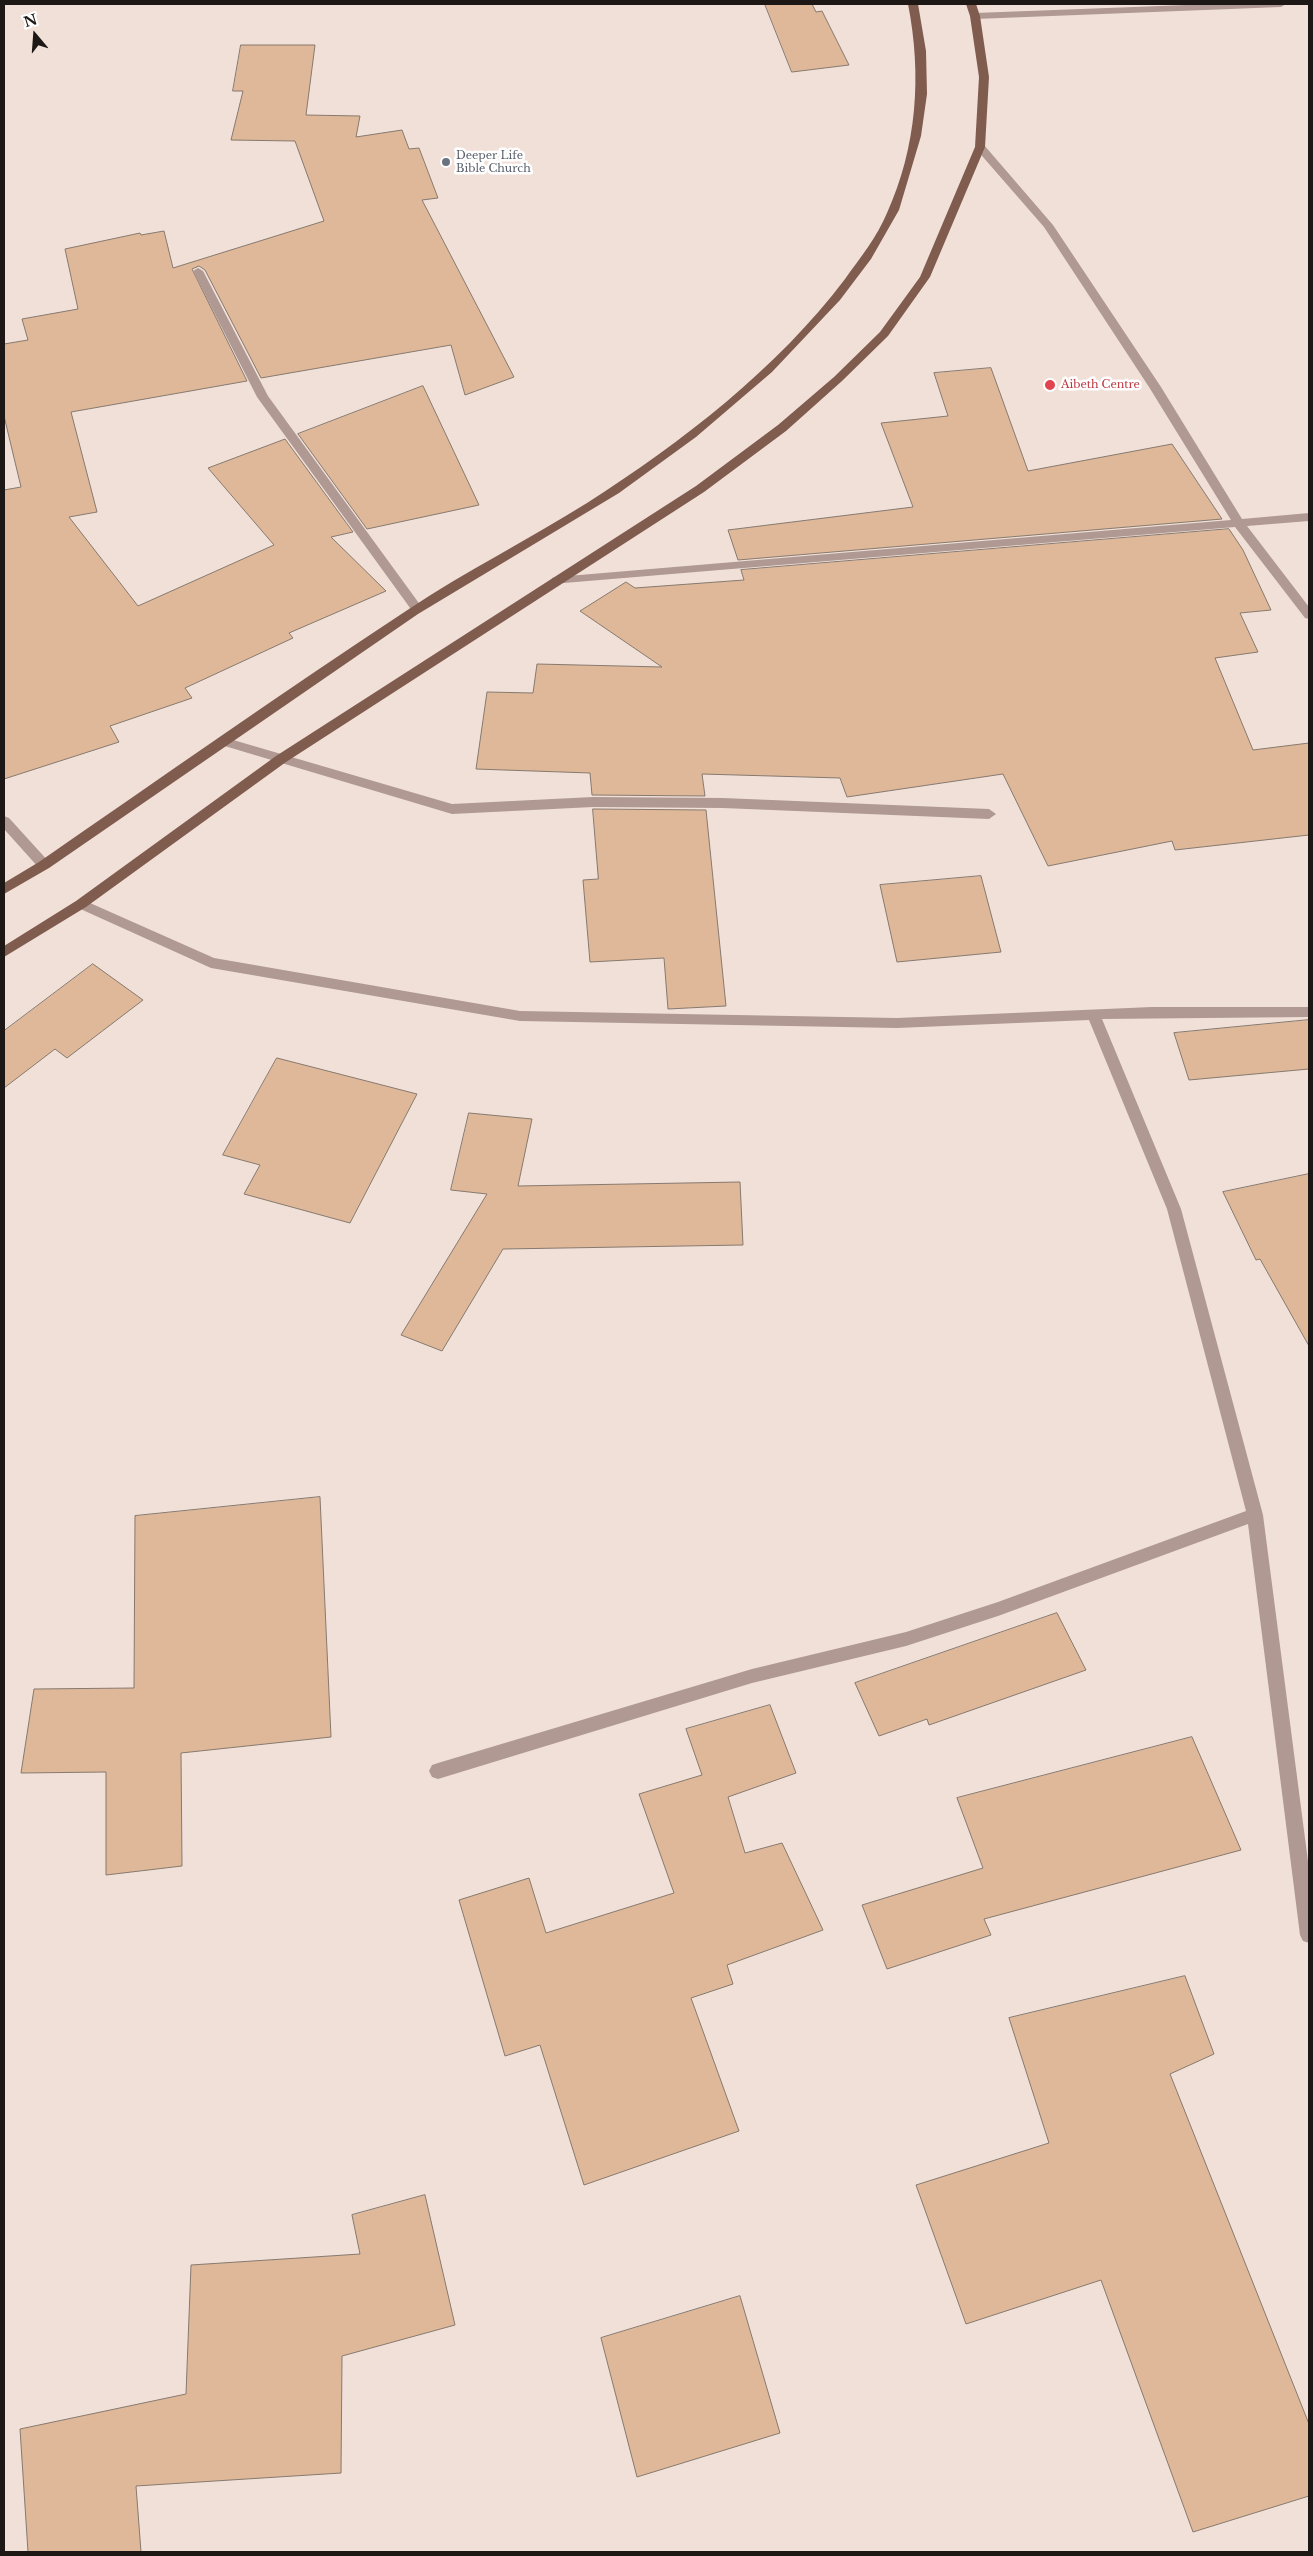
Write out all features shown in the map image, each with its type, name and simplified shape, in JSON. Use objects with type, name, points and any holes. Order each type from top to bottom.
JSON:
[{"type":"main road","points":[[4,889],[44,864],[417,609],[614,491],[689,436],[763,375],[813,326],[859,267],[891,217],[913,151],[924,87],[920,37],[913,4]]},
{"type":"main road","points":[[4,952],[81,904],[281,760],[700,489],[782,428],[838,379],[884,334],[925,277],[980,147],[984,77],[976,16],[971,4]]},
{"type":"street","points":[[976,16],[1281,4]]},
{"type":"street","points":[[980,147],[1048,225],[1155,387],[1239,524],[1309,615]]},
{"type":"street","points":[[198,271],[262,397],[417,609]]},
{"type":"street","points":[[556,581],[1309,517]]},
{"type":"street","points":[[223,741],[281,760],[452,809],[593,802],[714,802],[989,814]]},
{"type":"street","points":[[4,821],[44,864]]},
{"type":"street","points":[[81,904],[211,963],[520,1016],[897,1023],[1093,1014],[1309,1012]]},
{"type":"street","points":[[1093,1014],[1174,1209],[1255,1515],[1309,1935]]},
{"type":"street","points":[[438,1771],[752,1676],[906,1639],[998,1609],[1255,1515]]},
{"type":"building","points":[[765,4],[812,4],[816,12],[822,11],[849,65],[792,72]]},
{"type":"building","points":[[241,45],[315,45],[306,115],[360,116],[356,137],[402,130],[409,149],[419,148],[438,198],[422,200],[514,377],[465,395],[451,345],[261,378],[205,270],[199,266],[192,269],[247,381],[71,412],[97,512],[69,517],[138,606],[274,545],[208,468],[285,439],[353,532],[331,537],[386,591],[289,633],[293,638],[185,688],[192,698],[110,726],[119,742],[4,779],[4,490],[21,487],[4,416],[4,344],[28,340],[22,319],[78,309],[65,249],[140,233],[141,235],[164,231],[173,268],[324,221],[295,141],[231,140],[243,91],[233,91]]},
{"type":"building","points":[[991,368],[1028,471],[1172,444],[1222,519],[738,560],[728,530],[913,507],[881,423],[948,416],[934,373]]},
{"type":"building","points":[[423,386],[479,505],[367,529],[298,434]]},
{"type":"building","points":[[1229,529],[1243,550],[1271,610],[1240,613],[1258,652],[1215,658],[1253,750],[1309,743],[1309,835],[1175,850],[1172,841],[1048,866],[1003,774],[847,797],[840,778],[702,774],[705,796],[592,795],[590,773],[476,769],[487,692],[533,693],[537,664],[662,667],[580,611],[626,582],[635,588],[744,580],[741,570]]},
{"type":"building","points":[[593,809],[706,810],[726,1006],[668,1009],[664,958],[590,962],[583,880],[598,879]]},
{"type":"building","points":[[981,876],[1001,952],[897,962],[880,885]]},
{"type":"building","points":[[93,964],[143,1000],[67,1058],[55,1049],[4,1088],[4,1031]]},
{"type":"building","points":[[1309,1020],[1309,1069],[1189,1080],[1174,1033]]},
{"type":"building","points":[[277,1058],[417,1094],[350,1223],[244,1194],[260,1165],[223,1155]]},
{"type":"building","points":[[469,1113],[532,1119],[518,1186],[740,1182],[743,1245],[503,1249],[442,1351],[401,1335],[487,1194],[451,1190]]},
{"type":"building","points":[[1309,1174],[1309,1346],[1260,1259],[1256,1260],[1223,1192]]},
{"type":"building","points":[[320,1497],[331,1737],[181,1753],[182,1866],[106,1875],[106,1772],[21,1773],[34,1689],[134,1688],[135,1516]]},
{"type":"building","points":[[1057,1613],[1086,1670],[929,1725],[927,1719],[879,1736],[855,1683]]},
{"type":"building","points":[[770,1705],[796,1773],[728,1797],[745,1853],[782,1843],[823,1930],[727,1965],[733,1984],[691,1998],[739,2131],[584,2185],[540,2045],[505,2056],[459,1900],[529,1878],[546,1933],[674,1893],[639,1794],[702,1775],[686,1729]]},
{"type":"building","points":[[1192,1737],[1241,1850],[984,1919],[991,1935],[887,1969],[862,1905],[983,1868],[957,1798]]},
{"type":"building","points":[[1185,1976],[1214,2054],[1170,2074],[1309,2424],[1309,2496],[1193,2532],[1101,2280],[966,2324],[916,2185],[1049,2143],[1009,2018]]},
{"type":"building","points":[[425,2195],[455,2325],[342,2356],[341,2473],[136,2486],[141,2552],[28,2552],[20,2429],[186,2394],[191,2265],[360,2254],[352,2215]]},
{"type":"building","points":[[740,2296],[780,2433],[637,2477],[601,2338]]},
{"type":"place","name":"Deeper Life Bible Church","points":[[446,162]]},
{"type":"place","name":"Aibeth Centre","points":[[1050,385]]}]
